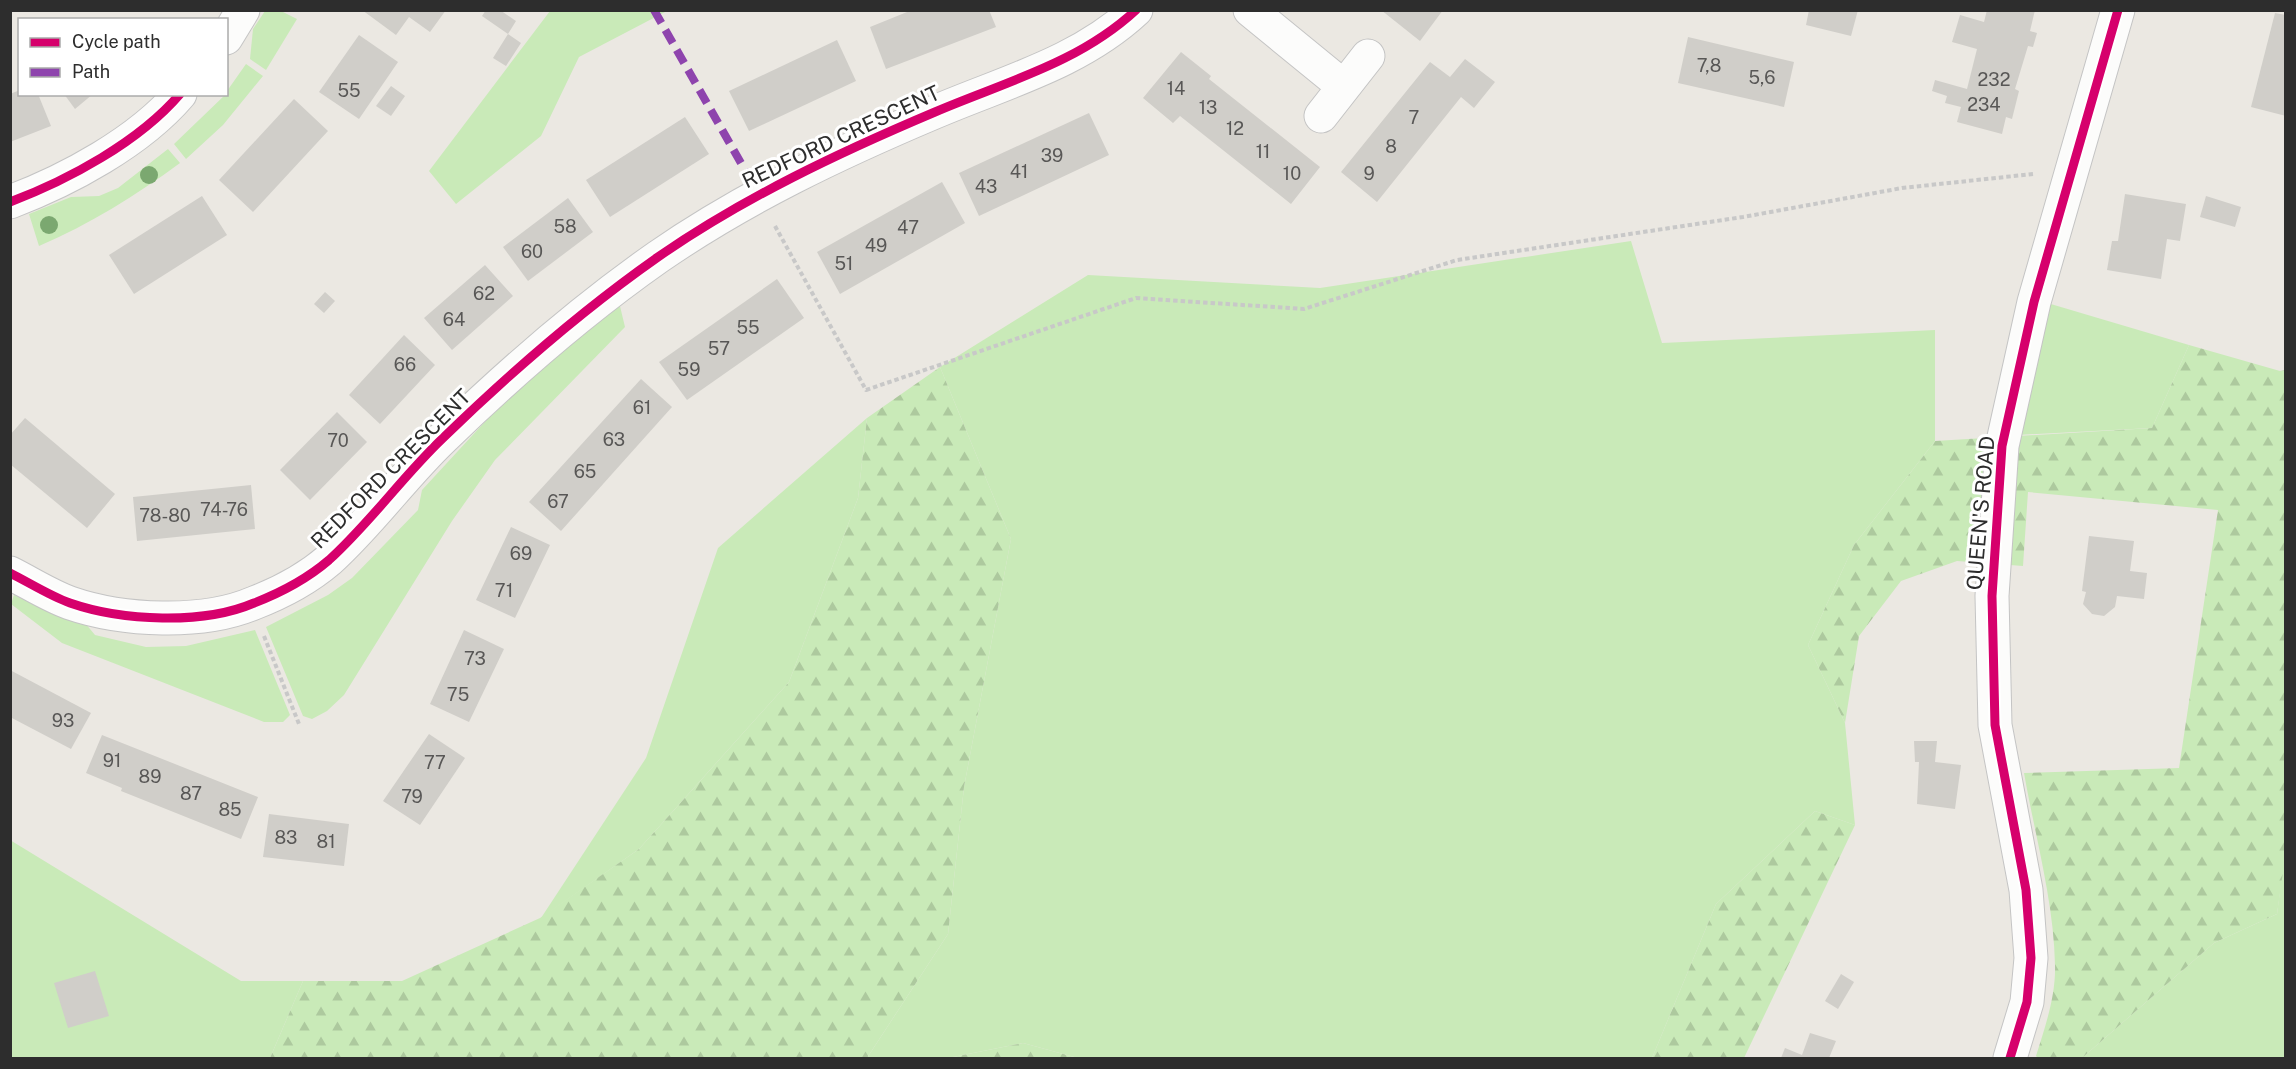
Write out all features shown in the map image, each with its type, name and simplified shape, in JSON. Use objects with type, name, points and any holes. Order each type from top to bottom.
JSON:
[{"type":"street","points":[[228,35],[243,10]]},
{"type":"street","name":"REDFORD CRESCENT","points":[[10,573],[69,603],[130,616],[175,618],[226,612],[252,605],[291,586],[328,561],[442,440],[596,302],[659,256],[758,194],[812,165],[1077,54],[1116,29],[1136,10]]},
{"type":"street","points":[[1250,10],[1343,86]]},
{"type":"street","name":"QUEEN'S ROAD","points":[[2010,1059],[2027,1002],[2031,958],[2026,890],[1995,725],[1992,596],[2002,446],[2034,302],[2118,10]]},
{"type":"street","points":[[1321,116],[1368,56]]},
{"type":"street","points":[[10,202],[47,188],[95,161],[137,131],[178,96]]},
{"type":"path","points":[[758,194],[866,390],[1136,298],[1304,309],[1457,260],[1743,217],[1902,188],[2072,169]]},
{"type":"path","points":[[252,605],[299,724]]},
{"type":"green space","points":[[265,11],[281,11],[297,19],[266,70],[250,59],[253,29]]},
{"type":"green space","points":[[550,11],[667,11],[579,57],[541,136],[456,204],[429,171]]},
{"type":"green space","points":[[246,64],[263,76],[223,125],[186,159],[174,144],[224,96],[228,96],[228,90]]},
{"type":"green space","points":[[168,149],[180,163],[112,209],[39,246],[29,214],[71,197],[99,196],[118,188]]},
{"type":"green space","points":[[1631,241],[1662,343],[1935,330],[1935,441],[1854,545],[1808,645],[1845,723],[1855,825],[1815,811],[1716,904],[1652,1058],[1078,1058],[1023,1043],[948,1058],[867,1058],[948,934],[964,787],[1011,539],[940,367],[1088,275],[1320,288]]},
{"type":"green space","points":[[619,302],[625,327],[495,460],[452,521],[344,695],[327,711],[312,719],[303,716],[266,627],[328,595],[352,578],[418,510],[422,490],[493,413],[524,382]]},
{"type":"green space","points":[[2044,302],[2189,345],[2152,428],[2017,435]]},
{"type":"green space","points":[[2189,345],[2280,371],[2285,370],[2286,851],[2277,914],[2214,943],[2082,1058],[2038,1058],[2036,1056],[2052,1000],[2055,977],[2054,941],[2048,893],[2024,773],[2179,768],[2218,510],[2028,492],[2023,566],[1957,561],[1901,581],[1859,636],[1845,723],[1808,645],[1854,545],[1935,441],[2152,428]]},
{"type":"green space","points":[[940,367],[1011,539],[964,787],[948,934],[867,1058],[270,1058],[303,981],[402,981],[540,918],[639,849],[789,682],[858,498],[867,418]]},
{"type":"green space","points":[[867,418],[858,498],[789,682],[639,849],[541,918],[646,758],[718,548]]},
{"type":"green space","points":[[14,595],[47,611],[85,623],[95,635],[146,647],[186,646],[255,630],[290,715],[283,722],[264,722],[62,643],[11,604]]},
{"type":"green space","points":[[1815,811],[1855,825],[1744,1058],[1652,1058],[1716,904]]},
{"type":"green space","points":[[10,840],[241,981],[303,981],[270,1058],[11,1058]]},
{"type":"green space","points":[[2285,851],[2285,1058],[2082,1058],[2214,943],[2277,914]]},
{"type":"green space","points":[[1023,1043],[1078,1058],[948,1058]]},
{"type":"building","points":[[362,10],[446,10],[430,32],[409,17],[396,35]]},
{"type":"building","points":[[486,10],[500,10],[516,21],[508,34],[482,16]]},
{"type":"building","points":[[912,10],[989,10],[996,27],[886,69],[870,27]]},
{"type":"building","points":[[1381,10],[1443,10],[1420,41]]},
{"type":"building","points":[[1809,10],[1858,10],[1851,36],[1806,25]]},
{"type":"building","points":[[1987,10],[2035,10],[2030,31],[2037,33],[2033,47],[2028,46],[2015,89],[2019,91],[2012,119],[2006,117],[2002,134],[1957,122],[1961,107],[1945,103],[1947,96],[1932,91],[1935,80],[1967,89],[1977,49],[1952,42],[1960,15],[1984,22]]},
{"type":"building","points":[[2275,13],[2286,15],[2286,116],[2251,107]]},
{"type":"building","points":[[508,34],[521,43],[506,66],[493,58]]},
{"type":"building","points":[[359,35],[398,62],[359,119],[319,92]]},
{"type":"building","points":[[1688,37],[1794,62],[1784,107],[1678,83]]},
{"type":"building","points":[[837,40],[856,81],[749,131],[729,91]]},
{"type":"building","points":[[1181,52],[1211,76],[1209,79],[1320,167],[1291,204],[1180,116],[1173,123],[1143,98]]},
{"type":"building","points":[[1465,59],[1495,82],[1474,108],[1461,97],[1377,202],[1341,172],[1430,62],[1450,77]]},
{"type":"building","points":[[391,86],[405,96],[391,116],[376,106]]},
{"type":"building","points":[[18,91],[18,96],[39,96],[51,126],[10,142],[10,94]]},
{"type":"building","points":[[65,96],[91,96],[75,109]]},
{"type":"building","points":[[294,99],[328,131],[253,212],[219,180]]},
{"type":"building","points":[[1089,113],[1109,155],[979,216],[959,173]]},
{"type":"building","points":[[685,117],[709,154],[610,217],[586,180]]},
{"type":"building","points":[[942,182],[965,223],[840,294],[817,252]]},
{"type":"building","points":[[2125,194],[2186,204],[2180,241],[2167,239],[2161,279],[2107,270],[2112,241],[2118,241]]},
{"type":"building","points":[[202,196],[227,235],[134,294],[109,255]]},
{"type":"building","points":[[2206,196],[2241,207],[2235,227],[2200,217]]},
{"type":"building","points":[[568,198],[593,232],[528,281],[503,247]]},
{"type":"building","points":[[485,265],[513,296],[452,350],[424,318]]},
{"type":"building","points":[[777,279],[804,318],[687,400],[659,362]]},
{"type":"building","points":[[325,292],[335,301],[324,313],[314,304]]},
{"type":"building","points":[[404,335],[435,365],[380,424],[349,395]]},
{"type":"building","points":[[641,379],[672,407],[561,531],[529,502]]},
{"type":"building","points":[[337,412],[367,442],[310,500],[280,470]]},
{"type":"building","points":[[25,418],[115,494],[87,528],[10,464],[10,435]]},
{"type":"building","points":[[251,485],[255,529],[137,541],[133,497]]},
{"type":"building","points":[[511,527],[550,545],[515,618],[476,600]]},
{"type":"building","points":[[2089,536],[2134,541],[2130,571],[2147,573],[2144,599],[2117,596],[2115,607],[2104,616],[2092,614],[2083,604],[2086,592],[2082,591]]},
{"type":"building","points":[[464,630],[504,649],[469,722],[430,704]]},
{"type":"building","points":[[10,670],[91,713],[71,749],[10,717]]},
{"type":"building","points":[[429,734],[465,758],[420,825],[383,801]]},
{"type":"building","points":[[102,735],[258,797],[241,839],[121,791],[122,788],[86,773]]},
{"type":"building","points":[[1914,741],[1937,741],[1935,762],[1961,765],[1955,809],[1917,804],[1919,762],[1915,762]]},
{"type":"building","points":[[269,814],[349,824],[344,866],[263,857]]},
{"type":"building","points":[[95,971],[109,1016],[68,1028],[54,983]]},
{"type":"building","points":[[1841,974],[1854,982],[1838,1009],[1825,1001]]},
{"type":"building","points":[[1810,1033],[1836,1041],[1829,1058],[1781,1058],[1785,1048],[1802,1055]]},
{"type":"marked path","points":[[654,10],[758,193]]},
{"type":"cycle path","points":[[10,573],[70,603],[114,614],[138,617],[211,615],[234,610],[284,590],[312,573],[344,546],[428,453],[520,366],[601,299],[658,257],[724,215],[793,177],[899,128],[1066,58],[1114,28],[1136,10]]},
{"type":"cycle path","points":[[2010,1058],[2027,1002],[2031,958],[2026,890],[1995,725],[1992,596],[2002,446],[2034,302],[2118,10]]},
{"type":"cycle path","points":[[10,202],[55,183],[101,158],[144,128],[178,96]]}]
